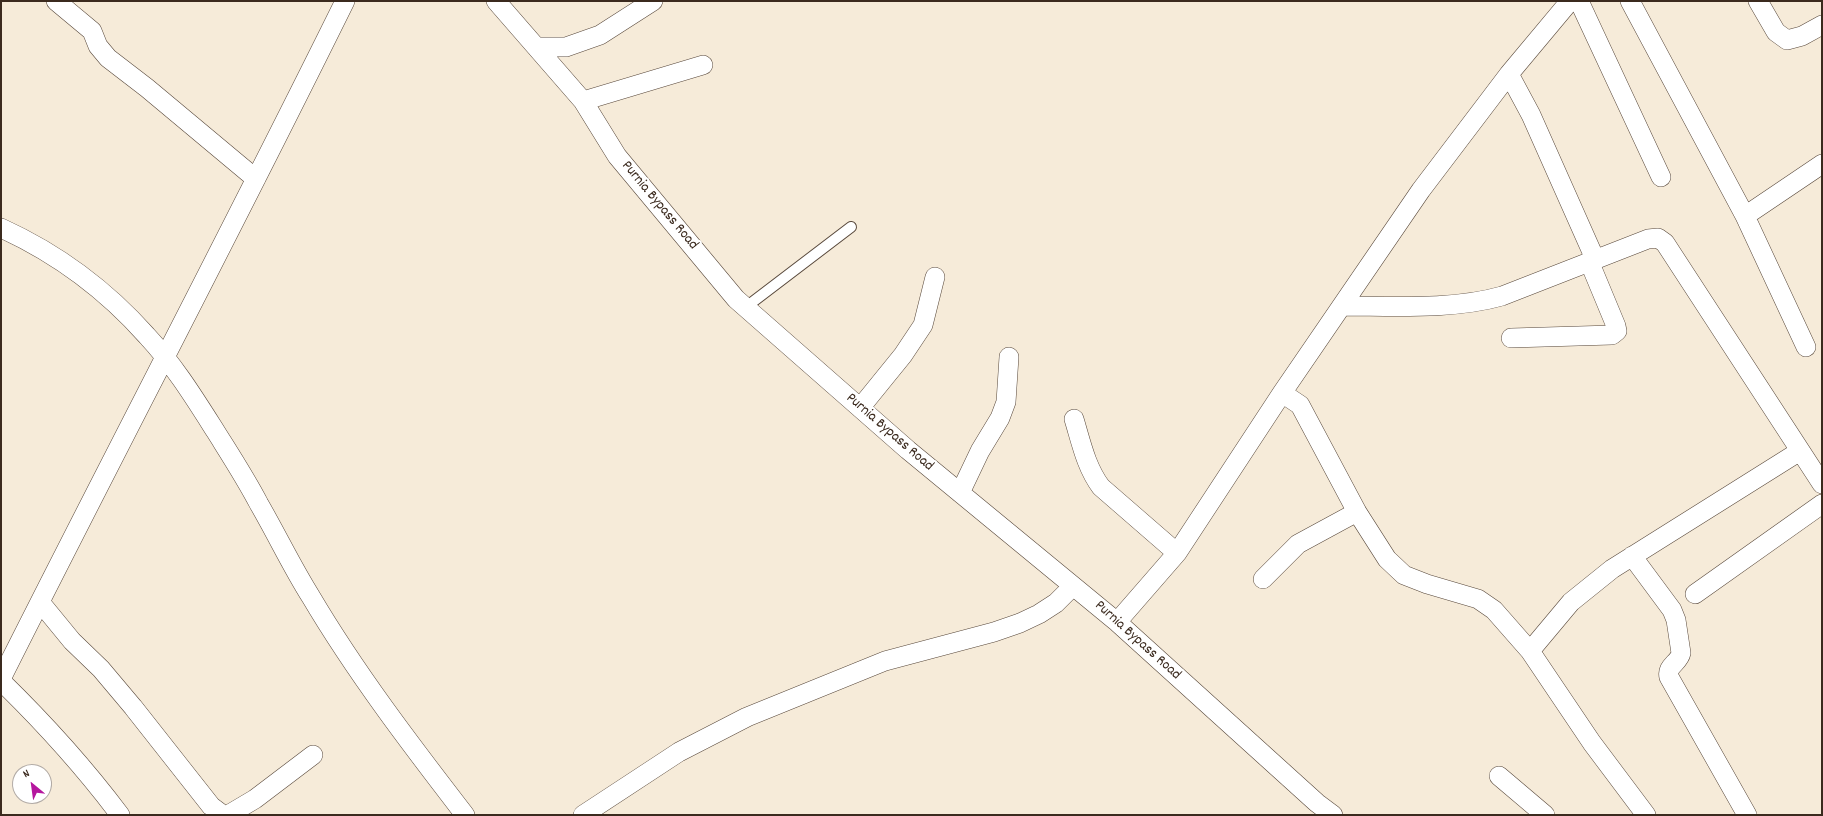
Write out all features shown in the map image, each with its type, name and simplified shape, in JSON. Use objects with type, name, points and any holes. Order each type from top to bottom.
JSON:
[{"type":"street","points":[[56,1],[92,31],[98,46],[108,58],[147,88],[256,179]]},
{"type":"street","points":[[120,815],[50,730],[1,680],[345,1]]},
{"type":"street","name":"Purnia Bypass Road","points":[[496,1],[583,101],[617,156],[736,299],[908,450],[1117,622],[1317,803],[1333,815]]},
{"type":"street","points":[[536,47],[566,47],[600,35],[653,1]]},
{"type":"street","points":[[1117,622],[1177,553],[1282,393],[1420,190],[1510,74],[1570,1]]},
{"type":"street","points":[[1579,1],[1660,177]]},
{"type":"street","points":[[1630,1],[1745,216],[1806,347]]},
{"type":"street","points":[[1758,1],[1776,32],[1787,40],[1802,36],[1822,25]]},
{"type":"street","points":[[583,101],[703,65]]},
{"type":"street","points":[[1510,74],[1531,115],[1592,260],[1617,332],[1612,335],[1511,338]]},
{"type":"street","points":[[1745,216],[1822,164]]},
{"type":"street","points":[[1,228],[57,258],[86,280],[137,326],[164,356],[195,399],[239,470],[310,597],[338,641],[381,703],[465,815]]},
{"type":"street","points":[[1342,306],[1414,306],[1482,302],[1502,296],[1648,239],[1658,238],[1665,243],[1822,484]]},
{"type":"street","points":[[860,408],[903,355],[923,324],[935,277]]},
{"type":"street","points":[[960,493],[980,451],[1000,418],[1006,402],[1009,357]]},
{"type":"street","points":[[1282,393],[1300,404],[1357,512],[1387,559],[1404,574],[1427,584],[1478,599],[1494,610],[1530,651],[1592,742],[1646,815]]},
{"type":"street","points":[[1074,419],[1088,463],[1101,487],[1177,553]]},
{"type":"street","points":[[1530,651],[1571,602],[1590,585],[1632,556],[1800,451]]},
{"type":"street","points":[[1695,594],[1822,504]]},
{"type":"street","points":[[1263,579],[1298,544],[1357,512]]},
{"type":"street","points":[[1632,556],[1672,610],[1676,620],[1682,652],[1669,669],[1668,673],[1747,815]]},
{"type":"street","points":[[583,815],[679,752],[747,717],[885,660],[994,632],[1020,623],[1039,614],[1056,603],[1074,586]]},
{"type":"street","points":[[40,602],[72,641],[101,669],[133,706],[211,806],[223,815]]},
{"type":"street","points":[[228,815],[255,799],[313,755]]},
{"type":"street","points":[[1499,776],[1545,815]]},
{"type":"lane","points":[[746,307],[851,227]]}]
